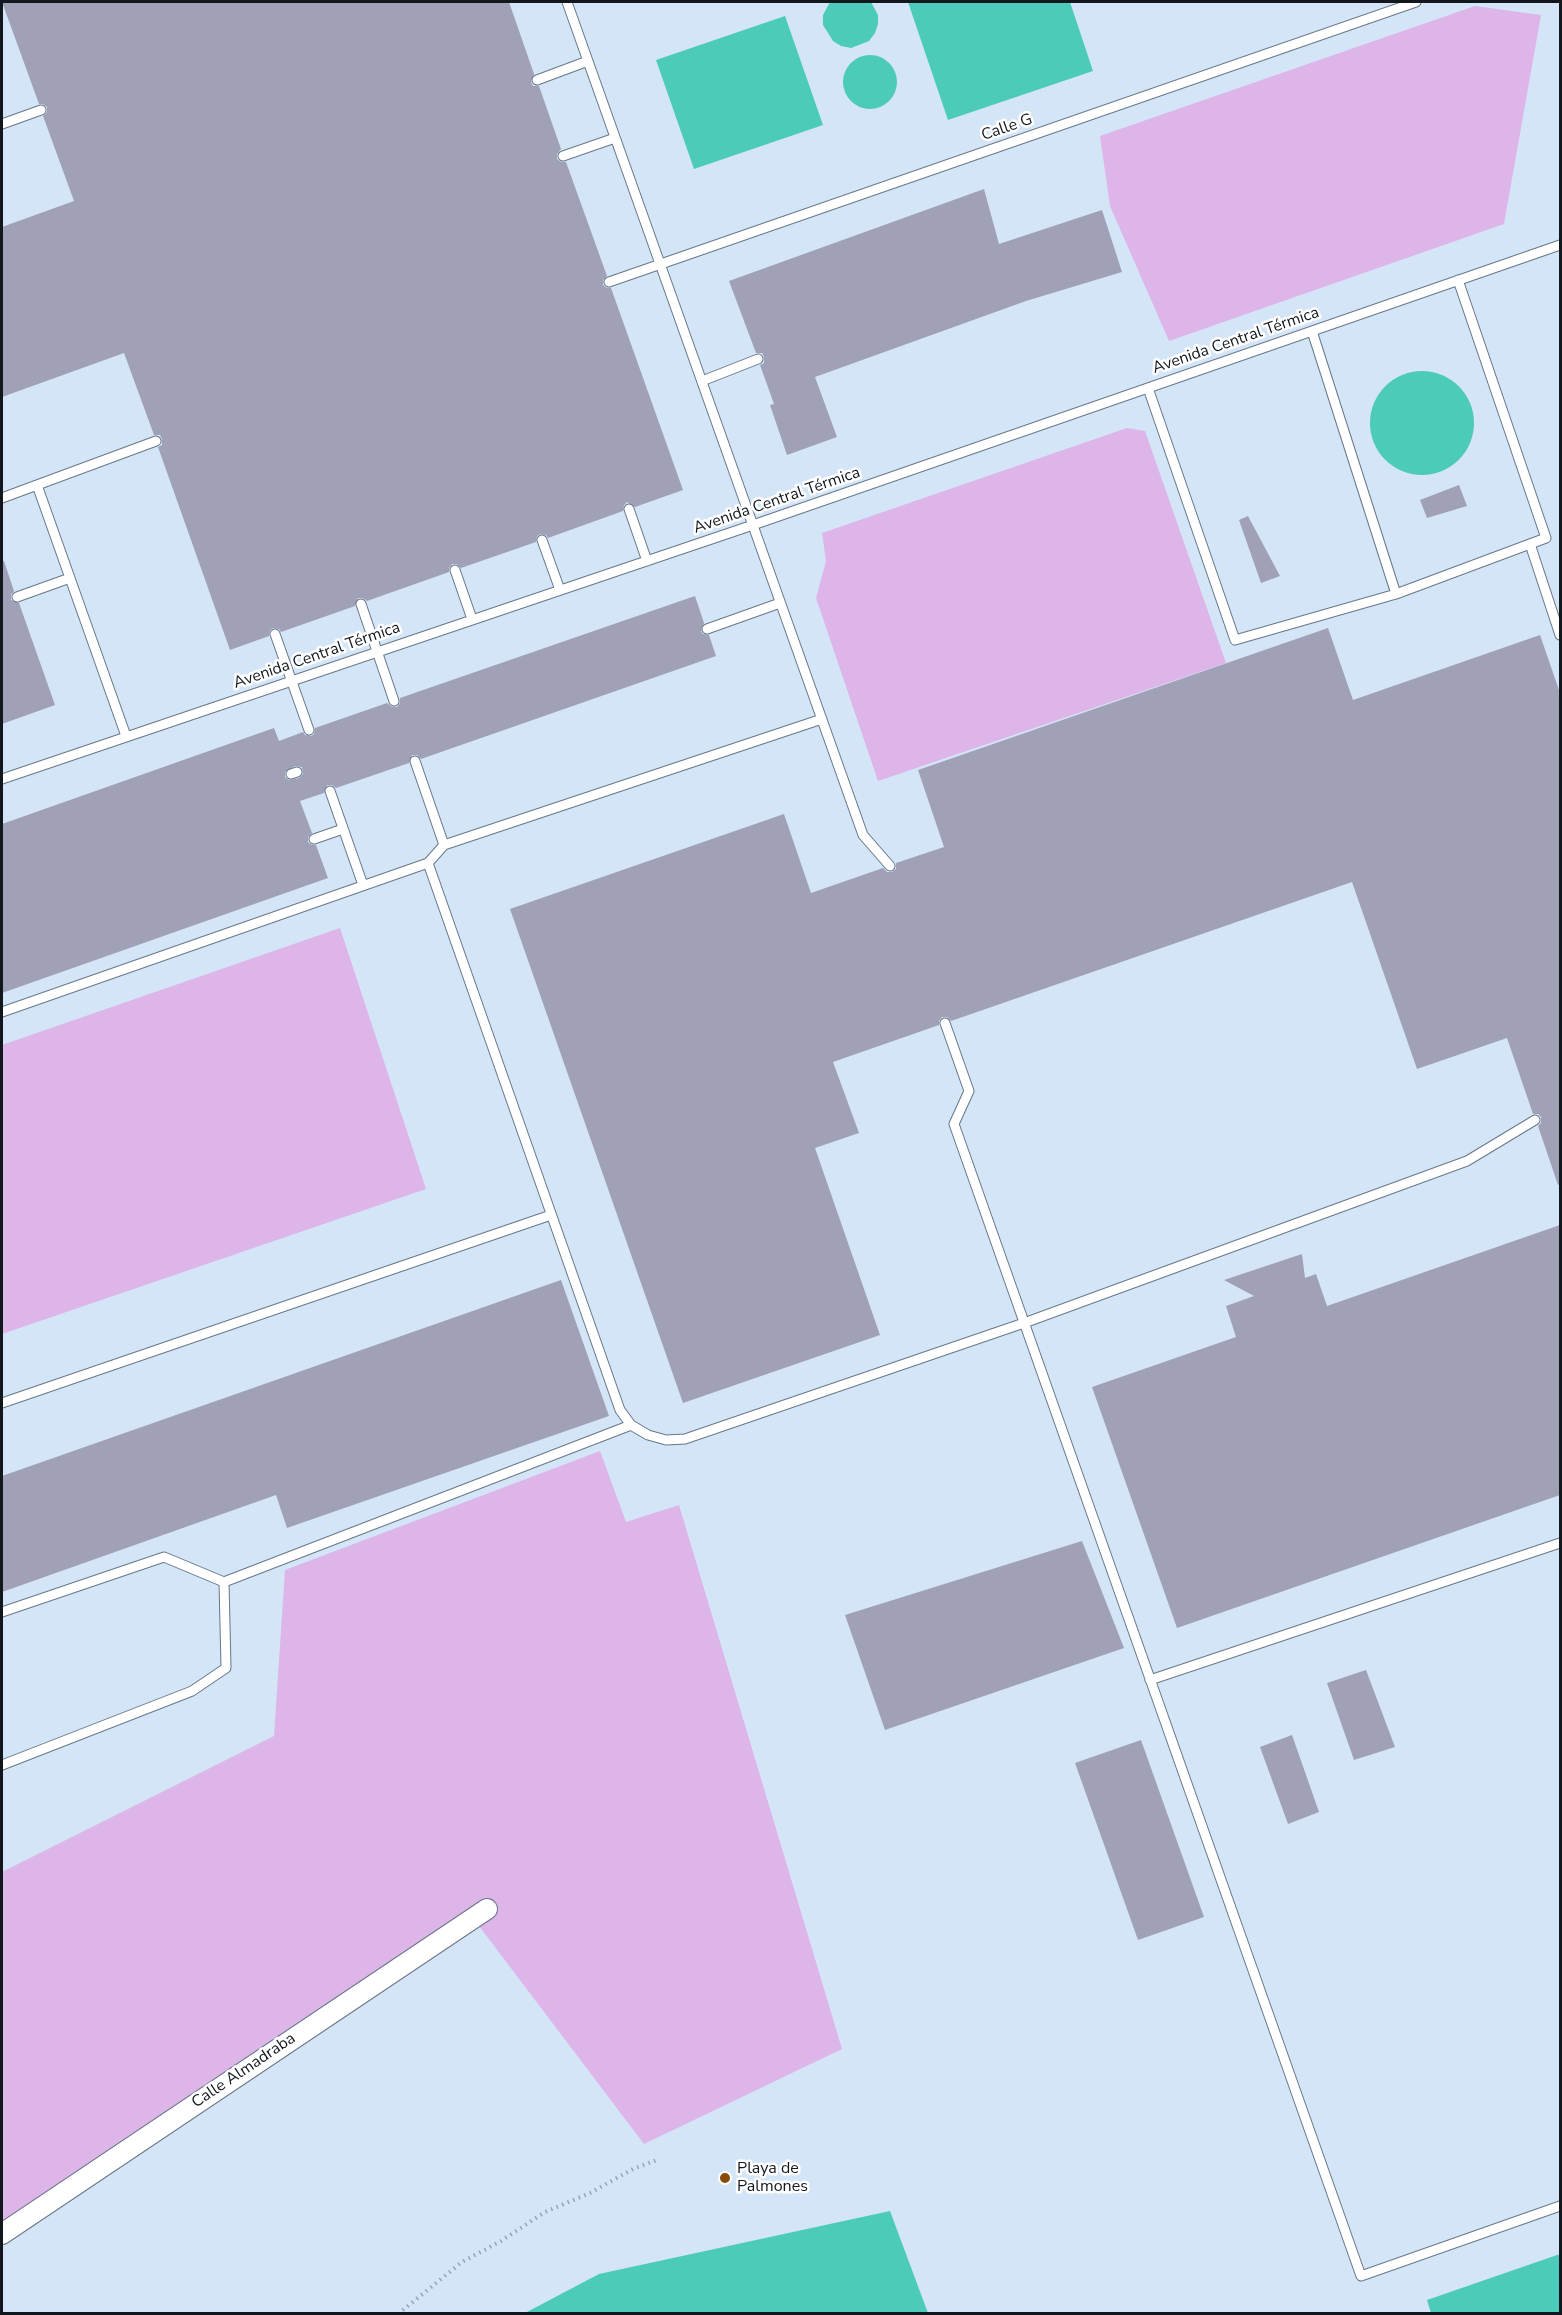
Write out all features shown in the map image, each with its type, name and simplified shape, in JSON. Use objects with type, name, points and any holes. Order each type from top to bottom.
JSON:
[{"type":"street","name":"Calle Almadraba","points":[[2,2234],[487,1909]]},
{"type":"lane","points":[[567,2],[862,835],[890,866]]},
{"type":"lane","name":"Calle G","points":[[609,282],[1416,2]]},
{"type":"lane","points":[[537,80],[588,61]]},
{"type":"lane","points":[[2,124],[41,110]]},
{"type":"lane","points":[[563,156],[615,138]]},
{"type":"lane","name":"Avenida Central Térmica","points":[[2,779],[753,525],[1560,244]]},
{"type":"lane","points":[[1148,388],[1235,640],[1396,594],[1546,538],[1458,280]]},
{"type":"lane","points":[[1312,331],[1396,594]]},
{"type":"lane","points":[[702,381],[758,359]]},
{"type":"lane","points":[[2,498],[156,441]]},
{"type":"lane","points":[[37,485],[126,736]]},
{"type":"lane","points":[[629,509],[647,561]]},
{"type":"lane","points":[[542,540],[560,590]]},
{"type":"lane","points":[[1530,544],[1560,635]]},
{"type":"lane","points":[[455,570],[472,619]]},
{"type":"lane","points":[[17,597],[70,578]]},
{"type":"lane","points":[[706,628],[780,603]]},
{"type":"lane","points":[[361,604],[394,700]]},
{"type":"lane","points":[[275,634],[309,730]]},
{"type":"lane","points":[[2,1012],[428,863],[444,845],[822,719]]},
{"type":"lane","points":[[415,761],[444,845]]},
{"type":"lane","points":[[330,790],[363,885]]},
{"type":"lane","points":[[314,839],[343,829]]},
{"type":"lane","points":[[428,863],[620,1410],[631,1425],[648,1435],[666,1440],[685,1439],[1024,1323],[1467,1161],[1535,1120]]},
{"type":"lane","points":[[945,1023],[969,1091],[954,1124],[1361,2276],[1560,2206]]},
{"type":"lane","points":[[2,1403],[551,1215]]},
{"type":"lane","points":[[2,1612],[164,1557],[224,1582],[631,1425]]},
{"type":"lane","points":[[1150,1680],[1560,1543]]},
{"type":"lane","points":[[2,1765],[192,1690],[226,1668],[224,1582]]},
{"type":"path","points":[[398,2313],[462,2262],[501,2241],[545,2212],[590,2193],[633,2169],[657,2160]]},
{"type":"shaded area","points":[[830,2],[871,2],[878,15],[878,24],[869,41],[851,48],[833,41],[823,25],[823,15]]},
{"type":"shaded area","points":[[908,2],[1070,2],[1093,71],[948,120]]},
{"type":"shaded area","points":[[1475,6],[1541,15],[1504,224],[1169,341],[1110,206],[1100,136]]},
{"type":"shaded area","points":[[785,16],[823,125],[694,169],[656,60]]},
{"type":"shaded area","points":[[865,55],[875,55],[885,59],[893,67],[897,82],[893,97],[885,105],[875,109],[865,109],[855,105],[847,97],[843,87],[843,77],[847,67],[855,59]]},
{"type":"shaded area","points":[[1422,371],[1442,375],[1459,386],[1470,403],[1474,423],[1470,443],[1459,460],[1442,471],[1422,475],[1402,471],[1385,460],[1374,443],[1370,423],[1374,403],[1385,386],[1402,375]]},
{"type":"shaded area","points":[[1127,428],[1145,431],[1226,663],[878,781],[816,598],[826,561],[822,533]]},
{"type":"shaded area","points":[[340,928],[426,1189],[2,1334],[2,1045]]},
{"type":"shaded area","points":[[600,1451],[626,1522],[679,1505],[842,2049],[644,2144],[479,1926],[2,2234],[2,1872],[274,1736],[285,1570]]},
{"type":"shaded area","points":[[890,2211],[928,2313],[525,2313],[599,2274]]},
{"type":"shaded area","points":[[1560,2254],[1560,2313],[1431,2313],[1427,2300]]},
{"type":"building","points":[[2,2],[509,2],[534,74],[531,82],[533,86],[539,86],[561,149],[557,154],[557,159],[566,162],[607,276],[603,280],[603,285],[611,288],[683,490],[635,507],[627,502],[623,511],[548,538],[540,534],[536,542],[461,568],[457,564],[452,564],[449,572],[367,601],[358,598],[355,606],[281,632],[273,628],[269,636],[230,650],[158,447],[162,445],[162,439],[160,435],[154,435],[124,353],[2,397],[2,227],[74,201],[43,116],[47,112],[47,107],[39,104]]},
{"type":"building","points":[[984,189],[999,244],[1102,210],[1122,272],[1026,301],[815,377],[837,437],[787,455],[770,405],[774,404],[760,365],[764,363],[764,357],[762,353],[756,353],[729,281]]},
{"type":"building","points":[[1459,485],[1467,506],[1427,518],[1420,500]]},
{"type":"building","points":[[1248,516],[1280,576],[1261,583],[1239,520]]},
{"type":"building","points":[[2,561],[4,561],[14,591],[11,600],[19,603],[55,705],[2,724]]},
{"type":"building","points":[[695,596],[704,623],[701,631],[709,635],[716,656],[421,759],[417,755],[412,755],[409,763],[336,788],[327,785],[324,793],[300,801],[312,833],[308,837],[308,842],[316,845],[328,878],[2,993],[2,824],[274,728],[279,741],[303,732],[311,736],[315,728],[387,703],[392,707],[397,707],[400,698]],"holes":[[[295,766],[302,767],[303,774],[299,778],[289,780],[285,777],[285,772]]]},
{"type":"building","points":[[1328,628],[1353,700],[1540,635],[1560,693],[1560,1184],[1558,1185],[1538,1126],[1541,1123],[1541,1117],[1533,1114],[1507,1038],[1417,1069],[1352,882],[951,1021],[947,1017],[942,1017],[939,1025],[833,1062],[859,1133],[815,1148],[880,1335],[683,1403],[510,909],[784,814],[811,893],[883,868],[887,872],[892,872],[896,869],[896,863],[944,847],[918,770]]},
{"type":"building","points":[[1560,1225],[1560,1495],[1177,1628],[1092,1387],[1236,1337],[1226,1306],[1254,1296],[1224,1280],[1302,1254],[1305,1278],[1316,1274],[1327,1306]]},
{"type":"building","points":[[561,1280],[609,1416],[287,1528],[276,1495],[2,1592],[2,1476]]},
{"type":"building","points":[[1082,1541],[1124,1648],[885,1730],[845,1615]]},
{"type":"building","points":[[1366,1670],[1395,1747],[1354,1760],[1327,1683]]},
{"type":"building","points":[[1292,1735],[1319,1812],[1288,1824],[1260,1747]]},
{"type":"building","points":[[1141,1740],[1204,1917],[1138,1940],[1075,1763]]},
{"type":"place","name":"Playa de Palmones","points":[[725,2178]]}]
